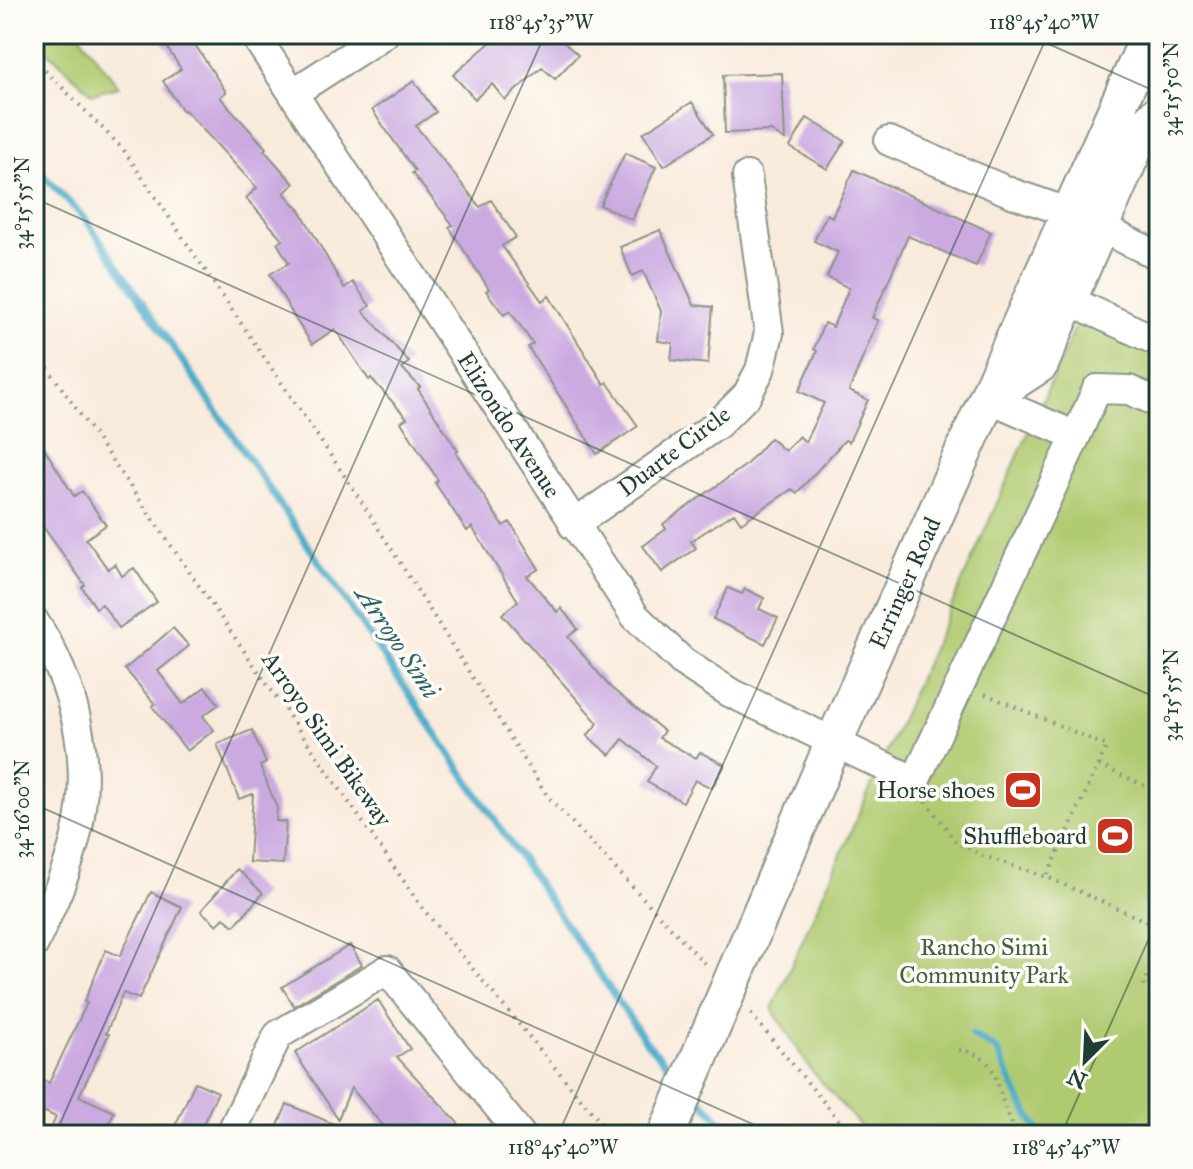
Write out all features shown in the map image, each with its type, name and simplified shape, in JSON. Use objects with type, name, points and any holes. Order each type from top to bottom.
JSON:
[{"type":"main road","points":[[988,398],[1040,364],[1053,293],[1085,220],[1150,34]]},
{"type":"main road","points":[[1085,220],[1143,128],[1159,113]]},
{"type":"main road","name":"Erringer Road","points":[[666,1135],[833,744],[988,398]]},
{"type":"street","name":"Elizondo Avenue","points":[[254,34],[635,616],[683,662],[729,692],[915,781]]},
{"type":"street","points":[[293,93],[384,34]]},
{"type":"street","points":[[889,141],[1085,220],[1159,256]]},
{"type":"street","name":"Duarte Circle","points":[[573,525],[718,424],[747,395],[760,370],[769,333],[747,176]]},
{"type":"street","points":[[1053,293],[1159,342]]},
{"type":"street","points":[[915,781],[1097,389],[1129,390],[1159,403]]},
{"type":"street","points":[[988,398],[1076,436]]},
{"type":"street","points":[[34,621],[67,684],[80,732],[83,785],[77,835],[62,881],[34,944]]},
{"type":"street","points":[[230,1135],[278,1035],[387,970],[521,1135]]},
{"type":"path","points":[[34,59],[123,149],[354,490],[548,797],[703,962]]},
{"type":"path","name":"Arroyo Simi Bikeway","points":[[34,348],[423,909],[611,1135]]},
{"type":"path","points":[[979,691],[1107,746],[1047,877]]},
{"type":"path","points":[[1099,765],[1159,792]]},
{"type":"path","points":[[915,781],[928,806],[957,843],[983,856],[1047,877],[1157,928],[1159,914]]},
{"type":"path","points":[[1159,851],[1156,858],[1159,859]]},
{"type":"path","points":[[1144,986],[1159,941]]},
{"type":"path","points":[[759,1022],[851,1135]]},
{"type":"path","points":[[959,1050],[972,1051],[989,1063],[998,1078],[1002,1099],[1018,1135]]},
{"type":"green space","points":[[34,34],[79,34],[119,87],[92,94],[34,38]]},
{"type":"green space","name":"Rancho Simi Community Park","points":[[1078,321],[1159,353],[1159,1135],[868,1135],[810,1069],[772,1009]]},
{"type":"building","points":[[154,34],[188,34],[226,92],[220,97],[294,184],[284,193],[300,210],[344,288],[353,282],[370,306],[363,311],[409,362],[402,368],[420,387],[418,389],[458,451],[456,453],[503,526],[510,522],[539,569],[527,576],[557,612],[561,608],[578,629],[568,637],[610,687],[664,731],[659,738],[696,758],[700,752],[725,765],[712,788],[695,780],[683,802],[647,782],[656,766],[623,739],[610,755],[587,736],[598,723],[502,614],[518,601],[472,527],[467,531],[435,483],[438,480],[401,422],[407,418],[371,378],[369,380],[335,329],[312,344],[296,320],[270,274],[289,263],[277,243],[283,240],[246,198],[257,188],[183,111],[163,81],[181,69]]},
{"type":"building","points":[[500,34],[555,34],[578,55],[555,79],[542,67],[505,100],[492,84],[475,99],[453,75]]},
{"type":"building","points":[[782,73],[785,140],[771,131],[725,133],[723,75]]},
{"type":"building","points":[[414,81],[436,112],[416,126],[480,207],[491,200],[516,237],[502,246],[542,301],[549,296],[604,384],[607,382],[638,426],[597,454],[528,347],[533,344],[510,311],[504,315],[486,291],[489,289],[449,227],[453,225],[412,173],[415,171],[372,110]]},
{"type":"building","points":[[692,102],[713,134],[664,166],[643,133]]},
{"type":"building","points":[[807,118],[845,141],[827,169],[790,147]]},
{"type":"building","points":[[625,153],[656,167],[632,220],[600,205]]},
{"type":"building","points":[[854,170],[991,232],[976,266],[908,236],[872,318],[878,320],[849,391],[868,400],[849,442],[845,440],[797,493],[792,489],[741,523],[734,513],[691,541],[696,548],[662,572],[643,546],[666,529],[663,524],[746,465],[770,438],[785,451],[799,436],[805,442],[824,403],[799,391],[817,351],[814,349],[824,323],[833,327],[849,288],[827,277],[838,252],[814,241],[827,214],[832,217]]},
{"type":"building","points":[[660,230],[694,305],[713,307],[708,364],[671,360],[673,343],[658,341],[661,311],[643,271],[632,276],[620,247]]},
{"type":"building","points":[[34,432],[74,496],[82,491],[106,525],[86,539],[108,569],[115,564],[122,576],[134,568],[157,602],[119,628],[102,604],[96,608],[82,587],[85,585],[34,514]]},
{"type":"building","points":[[728,588],[742,594],[745,589],[764,598],[759,609],[778,618],[765,644],[713,619]]},
{"type":"building","points":[[173,628],[189,646],[158,671],[183,704],[205,687],[219,704],[203,716],[214,730],[187,751],[152,706],[155,704],[125,669]]},
{"type":"building","points":[[252,730],[266,763],[260,766],[277,808],[276,821],[286,822],[283,864],[249,862],[253,794],[239,799],[217,744]]},
{"type":"building","points":[[237,869],[263,893],[234,926],[224,918],[217,925],[201,911]]},
{"type":"building","points":[[151,892],[182,907],[139,999],[123,993],[106,1033],[109,1034],[79,1096],[114,1112],[104,1135],[48,1135],[56,1117],[34,1107],[34,1100],[43,1080],[49,1083],[87,1003],[84,1002],[106,950],[120,956]]},
{"type":"building","points":[[350,945],[362,965],[294,1006],[282,987]]},
{"type":"building","points":[[378,1000],[410,1049],[397,1057],[469,1135],[391,1135],[351,1088],[338,1119],[295,1053]]},
{"type":"building","points":[[195,1082],[218,1092],[198,1135],[171,1135]]},
{"type":"building","points":[[287,1104],[359,1135],[274,1135]]},
{"type":"waterway","name":"Arroyo Simi","points":[[34,166],[87,221],[646,1042],[679,1077]]},
{"type":"waterway","points":[[972,1035],[997,1050],[1021,1102],[1041,1135]]},
{"type":"waterway","name":"Arroyo Simi","points":[[696,1095],[734,1135]]},
{"type":"place","name":"Horse shoes","points":[[1023,790]]},
{"type":"place","name":"Shuffleboard","points":[[1115,836]]}]
